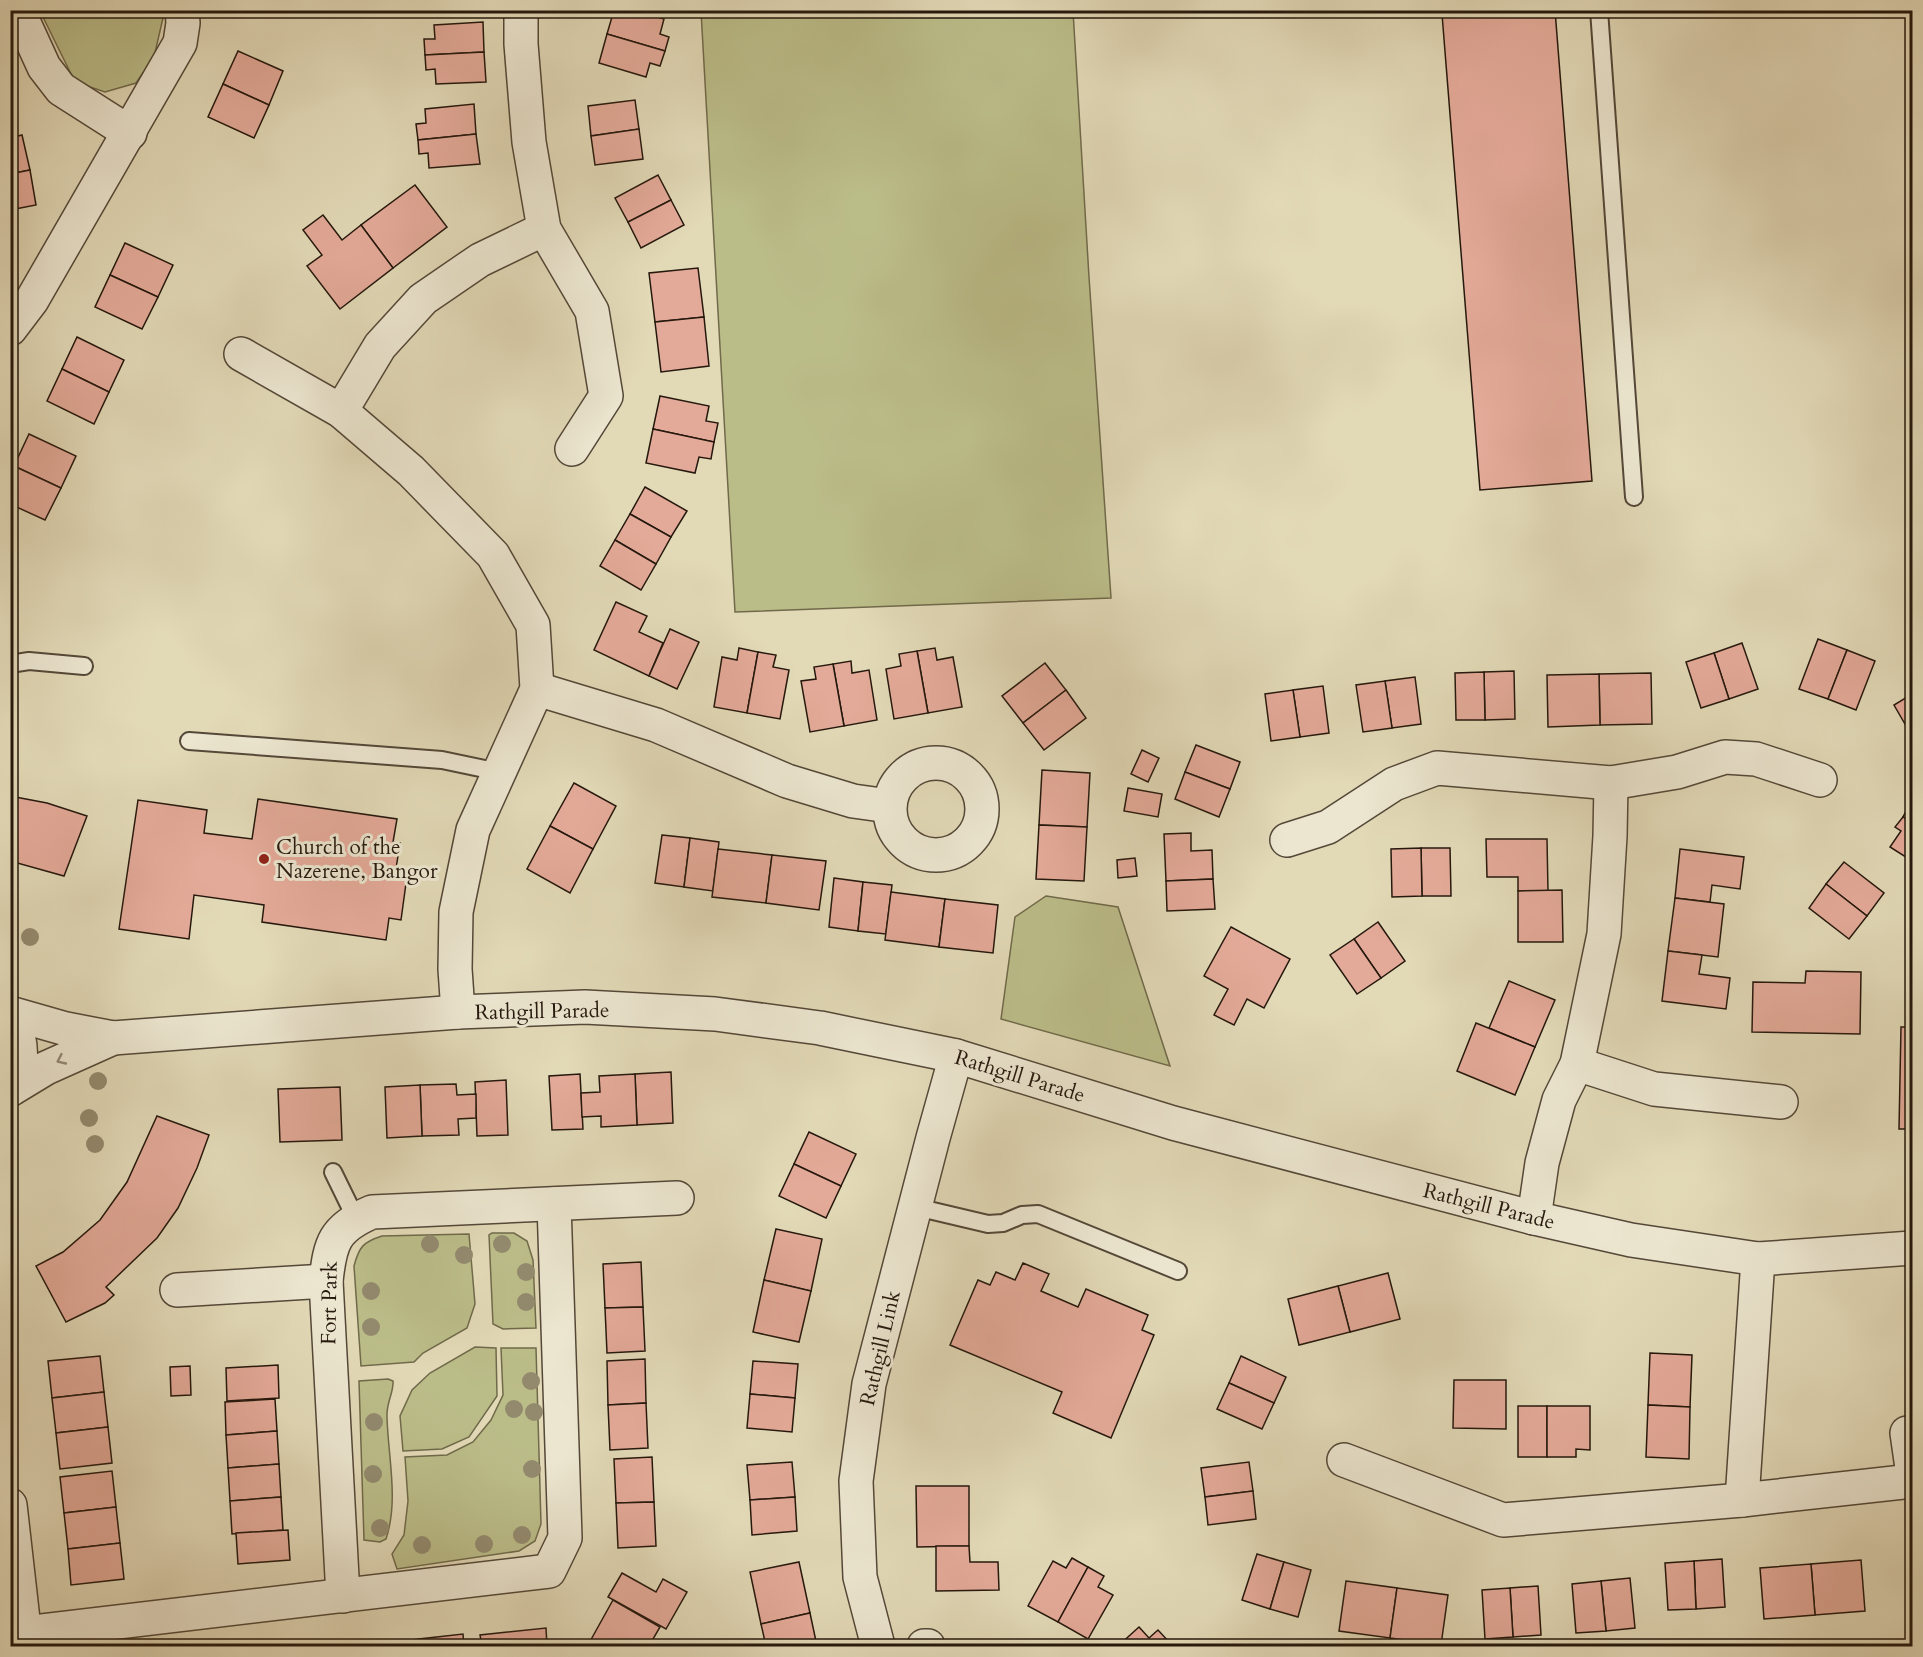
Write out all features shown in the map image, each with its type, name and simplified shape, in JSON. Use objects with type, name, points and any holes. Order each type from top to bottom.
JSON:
[{"type":"street","points":[[18,10],[44,68],[61,89],[130,133]]},
{"type":"street","points":[[10,329],[32,300],[180,43],[182,10]]},
{"type":"street","points":[[521,10],[520,44],[530,142],[544,229],[592,311],[606,396],[572,449]]},
{"type":"street","points":[[341,411],[380,346],[423,299],[480,260],[544,229]]},
{"type":"street","points":[[241,354],[341,411],[411,471],[493,555],[532,625],[537,690],[473,830],[456,912],[455,969],[459,1012]]},
{"type":"street","points":[[537,690],[656,725],[787,781],[854,801],[889,806]]},
{"type":"street","points":[[1287,840],[1328,827],[1394,784],[1437,768],[1611,783],[1677,772],[1725,757],[1756,759],[1820,780]]},
{"type":"street","points":[[1534,1218],[1542,1163],[1559,1101],[1577,1064],[1604,934],[1611,783]]},
{"type":"street","name":"Rathgill Parade","points":[[10,1012],[66,1029],[113,1038],[459,1012],[585,1007],[714,1014],[820,1028],[956,1056],[1167,1122],[1534,1218],[1631,1240],[1758,1259],[1912,1248]]},
{"type":"street","points":[[10,1021],[20,1045],[20,1067],[12,1089]]},
{"type":"street","name":"Rathgill Parade","points":[[12,1089],[45,1068],[113,1038]]},
{"type":"street","name":"Rathgill Link","points":[[878,1647],[860,1577],[856,1481],[869,1384],[956,1056]]},
{"type":"street","points":[[1577,1064],[1654,1089],[1781,1102]]},
{"type":"street","points":[[356,1218],[372,1212],[677,1198]]},
{"type":"street","points":[[10,1505],[25,1640],[343,1596],[549,1571],[565,1538],[554,1203]]},
{"type":"street","name":"Fort Park","points":[[343,1596],[326,1281],[329,1252],[341,1230],[356,1218]]},
{"type":"street","points":[[1742,1500],[1758,1259]]},
{"type":"street","points":[[177,1290],[326,1281]]},
{"type":"street","points":[[1907,1433],[1912,1468]]},
{"type":"street","points":[[1344,1460],[1503,1520],[1742,1500],[1912,1481]]},
{"type":"lane","points":[[1599,10],[1634,497]]},
{"type":"lane","points":[[10,664],[29,661],[84,666]]},
{"type":"lane","points":[[189,741],[442,760],[499,772]]},
{"type":"lane","points":[[333,1172],[356,1218]]},
{"type":"lane","points":[[916,1207],[988,1224],[1004,1223],[1022,1215],[1038,1214],[1178,1271]]},
{"type":"green space","points":[[40,11],[162,11],[163,18],[154,57],[136,83],[105,92],[75,82]]},
{"type":"green space","points":[[701,11],[1073,11],[1111,598],[735,612]]},
{"type":"green space","points":[[1046,896],[1118,907],[1170,1066],[1001,1019],[1015,917]]},
{"type":"green space","points":[[514,1233],[527,1241],[533,1260],[536,1328],[503,1329],[493,1324],[489,1235]]},
{"type":"green space","points":[[469,1234],[475,1304],[467,1328],[423,1353],[414,1362],[361,1366],[354,1266],[363,1246],[382,1236]]},
{"type":"green space","points":[[475,1347],[496,1348],[497,1396],[469,1437],[442,1449],[403,1451],[400,1416],[412,1390],[430,1373]]},
{"type":"green space","points":[[501,1348],[536,1348],[541,1524],[535,1541],[519,1551],[397,1569],[392,1554],[404,1535],[408,1501],[405,1457],[447,1455],[473,1442],[491,1420],[503,1395]]},
{"type":"green space","points":[[388,1379],[393,1381],[387,1412],[392,1509],[386,1539],[380,1542],[364,1540],[359,1381]]},
{"type":"building","points":[[614,10],[634,10],[664,19],[660,34],[669,37],[665,51],[607,34]]},
{"type":"building","points":[[1484,10],[1555,10],[1592,481],[1480,490],[1442,14]]},
{"type":"building","points":[[483,22],[484,52],[425,55],[424,39],[435,39],[434,25]]},
{"type":"building","points":[[607,34],[665,51],[660,66],[650,63],[646,77],[599,63]]},
{"type":"building","points":[[238,51],[283,71],[269,105],[223,84]]},
{"type":"building","points":[[484,52],[486,82],[436,84],[435,69],[426,70],[425,55]]},
{"type":"building","points":[[223,84],[269,105],[254,138],[208,117]]},
{"type":"building","points":[[635,100],[639,129],[591,136],[588,106]]},
{"type":"building","points":[[474,104],[476,134],[418,140],[416,124],[426,123],[425,109]]},
{"type":"building","points":[[639,129],[643,159],[595,165],[591,136]]},
{"type":"building","points":[[476,134],[480,164],[429,168],[428,153],[419,154],[418,140]]},
{"type":"building","points":[[22,135],[30,170],[10,174],[10,138]]},
{"type":"building","points":[[30,170],[36,205],[10,210],[10,174]]},
{"type":"building","points":[[658,175],[671,200],[628,222],[615,198]]},
{"type":"building","points":[[415,185],[447,227],[393,268],[361,225]]},
{"type":"building","points":[[671,200],[684,225],[641,248],[628,222]]},
{"type":"building","points":[[323,215],[342,240],[361,225],[393,268],[340,309],[307,266],[322,255],[303,230]]},
{"type":"building","points":[[125,243],[173,265],[158,297],[110,275]]},
{"type":"building","points":[[698,268],[704,317],[655,322],[649,273]]},
{"type":"building","points":[[110,275],[158,297],[142,329],[95,307]]},
{"type":"building","points":[[704,317],[709,366],[661,372],[655,322]]},
{"type":"building","points":[[77,337],[124,360],[109,392],[62,369]]},
{"type":"building","points":[[62,369],[109,392],[94,424],[47,401]]},
{"type":"building","points":[[660,396],[709,406],[706,421],[718,423],[714,442],[653,429]]},
{"type":"building","points":[[653,429],[714,442],[711,459],[699,457],[695,473],[646,463]]},
{"type":"building","points":[[29,434],[76,456],[61,488],[14,466]]},
{"type":"building","points":[[14,466],[61,488],[45,520],[10,504],[10,473]]},
{"type":"building","points":[[645,487],[687,511],[671,537],[630,514]]},
{"type":"building","points":[[630,514],[671,537],[656,564],[615,540]]},
{"type":"building","points":[[615,540],[656,564],[641,590],[600,566]]},
{"type":"building","points":[[616,602],[647,616],[639,632],[663,643],[649,676],[594,650]]},
{"type":"building","points":[[670,629],[699,642],[677,689],[649,676]]},
{"type":"building","points":[[1818,639],[1847,650],[1828,699],[1799,689]]},
{"type":"building","points":[[1742,643],[1758,689],[1729,699],[1714,653]]},
{"type":"building","points":[[739,648],[758,652],[747,713],[714,707],[722,657],[737,660]]},
{"type":"building","points":[[935,648],[937,660],[953,657],[962,707],[928,713],[917,651]]},
{"type":"building","points":[[1847,650],[1875,661],[1856,710],[1828,699]]},
{"type":"building","points":[[917,651],[928,713],[894,719],[886,669],[901,666],[899,654]]},
{"type":"building","points":[[758,652],[776,655],[773,667],[789,670],[780,719],[747,713]]},
{"type":"building","points":[[1714,653],[1729,699],[1701,708],[1686,662]]},
{"type":"building","points":[[851,661],[852,673],[869,670],[877,720],[844,726],[833,664]]},
{"type":"building","points":[[1045,663],[1066,690],[1023,723],[1002,696]]},
{"type":"building","points":[[833,664],[844,726],[810,732],[801,681],[816,679],[814,667]]},
{"type":"building","points":[[1514,671],[1515,719],[1485,720],[1484,672]]},
{"type":"building","points":[[1484,672],[1485,720],[1456,720],[1455,673]]},
{"type":"building","points":[[1651,673],[1652,724],[1600,725],[1599,674]]},
{"type":"building","points":[[1599,674],[1600,725],[1548,727],[1547,675]]},
{"type":"building","points":[[1415,677],[1421,724],[1392,728],[1385,681]]},
{"type":"building","points":[[1385,681],[1392,728],[1363,732],[1356,685]]},
{"type":"building","points":[[1323,686],[1329,733],[1300,737],[1293,690]]},
{"type":"building","points":[[1066,690],[1086,718],[1044,750],[1023,723]]},
{"type":"building","points":[[1293,690],[1300,737],[1271,741],[1265,694]]},
{"type":"building","points":[[1912,694],[1912,729],[1909,731],[1894,705]]},
{"type":"building","points":[[1196,745],[1240,762],[1230,789],[1185,772]]},
{"type":"building","points":[[1142,750],[1159,758],[1148,782],[1131,774]]},
{"type":"building","points":[[1042,770],[1090,773],[1087,827],[1039,825]]},
{"type":"building","points":[[1185,772],[1230,789],[1219,817],[1175,799]]},
{"type":"building","points":[[574,783],[616,806],[593,849],[550,826]]},
{"type":"building","points":[[1128,788],[1162,794],[1158,817],[1124,811]]},
{"type":"building","points":[[10,796],[47,803],[87,816],[64,876],[10,861]]},
{"type":"building","name":"Church of the Nazerene, Bangor","points":[[258,799],[397,819],[393,842],[400,843],[395,875],[407,876],[401,920],[389,918],[386,940],[262,922],[264,905],[194,895],[189,939],[119,929],[138,800],[207,810],[204,833],[252,839]]},
{"type":"building","points":[[1909,805],[1912,807],[1912,823],[1903,817]]},
{"type":"building","points":[[1903,817],[1912,823],[1912,861],[1890,847],[1901,831],[1895,827]]},
{"type":"building","points":[[1039,825],[1087,827],[1084,881],[1036,879]]},
{"type":"building","points":[[550,826],[593,849],[570,893],[527,869]]},
{"type":"building","points":[[1191,833],[1191,851],[1212,850],[1213,879],[1166,881],[1164,834]]},
{"type":"building","points":[[662,835],[690,838],[684,887],[655,883]]},
{"type":"building","points":[[690,838],[719,842],[713,891],[684,887]]},
{"type":"building","points":[[1486,839],[1547,839],[1548,891],[1518,891],[1518,877],[1487,877]]},
{"type":"building","points":[[1421,848],[1450,848],[1451,896],[1422,896]]},
{"type":"building","points":[[1421,848],[1422,896],[1392,897],[1391,849]]},
{"type":"building","points":[[718,849],[772,855],[766,903],[712,897]]},
{"type":"building","points":[[1680,849],[1744,857],[1740,889],[1712,885],[1710,902],[1675,898]]},
{"type":"building","points":[[772,855],[826,861],[819,910],[766,903]]},
{"type":"building","points":[[1135,858],[1137,876],[1118,878],[1117,860]]},
{"type":"building","points":[[1844,862],[1884,893],[1867,916],[1826,884]]},
{"type":"building","points":[[834,878],[863,882],[858,931],[829,927]]},
{"type":"building","points":[[1213,879],[1215,909],[1167,911],[1166,881]]},
{"type":"building","points":[[863,882],[892,885],[886,934],[858,931]]},
{"type":"building","points":[[1826,884],[1867,916],[1849,939],[1809,908]]},
{"type":"building","points":[[1562,890],[1563,942],[1518,942],[1518,891]]},
{"type":"building","points":[[891,892],[945,899],[939,947],[885,940]]},
{"type":"building","points":[[1675,898],[1724,904],[1718,957],[1668,951]]},
{"type":"building","points":[[945,899],[998,905],[993,953],[939,947]]},
{"type":"building","points":[[1378,922],[1405,961],[1381,978],[1354,939]]},
{"type":"building","points":[[1231,927],[1290,959],[1264,1008],[1247,999],[1234,1025],[1214,1015],[1228,989],[1204,976]]},
{"type":"building","points":[[1354,939],[1381,978],[1357,994],[1330,955]]},
{"type":"building","points":[[1668,951],[1702,955],[1699,974],[1730,978],[1726,1009],[1662,1001]]},
{"type":"building","points":[[1806,971],[1861,972],[1860,1034],[1752,1032],[1753,982],[1805,983]]},
{"type":"building","points":[[1509,981],[1555,1000],[1535,1047],[1489,1028]]},
{"type":"building","points":[[1476,1023],[1535,1047],[1515,1095],[1457,1071]]},
{"type":"building","points":[[1901,1027],[1912,1027],[1912,1129],[1899,1129]]},
{"type":"building","points":[[671,1072],[673,1123],[637,1125],[635,1074]]},
{"type":"building","points":[[580,1074],[583,1129],[552,1130],[549,1076]]},
{"type":"building","points":[[635,1074],[637,1125],[601,1127],[601,1116],[582,1117],[581,1093],[600,1092],[599,1076]]},
{"type":"building","points":[[506,1080],[508,1135],[477,1136],[475,1082]]},
{"type":"building","points":[[456,1084],[457,1095],[476,1094],[476,1118],[458,1119],[459,1135],[422,1136],[420,1085]]},
{"type":"building","points":[[420,1085],[422,1136],[387,1138],[385,1087]]},
{"type":"building","points":[[340,1087],[342,1140],[280,1142],[278,1089]]},
{"type":"building","points":[[157,1116],[209,1135],[197,1168],[178,1208],[157,1238],[106,1287],[114,1295],[105,1303],[66,1322],[36,1266],[63,1252],[100,1220],[127,1182]]},
{"type":"building","points":[[809,1132],[856,1154],[841,1186],[794,1164]]},
{"type":"building","points":[[794,1164],[841,1186],[826,1218],[779,1196]]},
{"type":"building","points":[[776,1229],[822,1239],[811,1291],[764,1280]]},
{"type":"building","points":[[641,1262],[643,1307],[605,1308],[603,1264]]},
{"type":"building","points":[[1023,1263],[1049,1274],[1041,1291],[1078,1307],[1086,1289],[1148,1315],[1142,1330],[1154,1335],[1111,1438],[1053,1413],[1062,1392],[950,1345],[978,1280],[990,1285],[996,1272],[1015,1280]]},
{"type":"building","points":[[1388,1273],[1400,1319],[1350,1332],[1338,1286]]},
{"type":"building","points":[[764,1280],[811,1291],[799,1342],[753,1332]]},
{"type":"building","points":[[1338,1286],[1350,1332],[1299,1345],[1288,1299]]},
{"type":"building","points":[[643,1307],[645,1351],[607,1353],[605,1308]]},
{"type":"building","points":[[1650,1353],[1692,1355],[1690,1407],[1648,1405]]},
{"type":"building","points":[[100,1356],[104,1392],[52,1398],[48,1361]]},
{"type":"building","points":[[1241,1356],[1286,1377],[1274,1403],[1229,1383]]},
{"type":"building","points":[[645,1359],[646,1403],[608,1405],[607,1361]]},
{"type":"building","points":[[753,1361],[798,1364],[795,1398],[750,1394]]},
{"type":"building","points":[[278,1365],[279,1398],[227,1401],[226,1368]]},
{"type":"building","points":[[190,1366],[191,1395],[171,1396],[170,1367]]},
{"type":"building","points":[[1454,1380],[1506,1380],[1506,1429],[1453,1428]]},
{"type":"building","points":[[1229,1383],[1274,1403],[1262,1429],[1217,1409]]},
{"type":"building","points":[[104,1392],[108,1427],[56,1433],[52,1398]]},
{"type":"building","points":[[750,1394],[795,1398],[792,1432],[747,1428]]},
{"type":"building","points":[[275,1399],[277,1431],[226,1435],[225,1402]]},
{"type":"building","points":[[646,1403],[648,1448],[610,1450],[608,1405]]},
{"type":"building","points":[[1648,1405],[1690,1407],[1689,1459],[1646,1457]]},
{"type":"building","points":[[1518,1406],[1547,1406],[1547,1457],[1518,1457]]},
{"type":"building","points":[[1547,1406],[1590,1406],[1590,1450],[1576,1449],[1576,1457],[1547,1457]]},
{"type":"building","points":[[108,1427],[112,1463],[60,1469],[56,1433]]},
{"type":"building","points":[[277,1431],[279,1464],[228,1468],[226,1435]]},
{"type":"building","points":[[652,1457],[654,1502],[616,1503],[614,1459]]},
{"type":"building","points":[[792,1462],[795,1497],[750,1500],[747,1465]]},
{"type":"building","points":[[1249,1462],[1253,1491],[1205,1497],[1201,1468]]},
{"type":"building","points":[[279,1464],[281,1497],[230,1501],[228,1468]]},
{"type":"building","points":[[112,1471],[116,1507],[64,1513],[60,1477]]},
{"type":"building","points":[[916,1486],[969,1486],[969,1546],[917,1547]]},
{"type":"building","points":[[1253,1491],[1256,1519],[1208,1525],[1205,1497]]},
{"type":"building","points":[[281,1497],[283,1530],[232,1534],[230,1501]]},
{"type":"building","points":[[795,1497],[797,1531],[752,1535],[750,1500]]},
{"type":"building","points":[[654,1502],[656,1546],[618,1548],[616,1503]]},
{"type":"building","points":[[116,1507],[120,1543],[68,1549],[64,1513]]},
{"type":"building","points":[[288,1530],[290,1560],[238,1564],[236,1533]]},
{"type":"building","points":[[120,1543],[124,1579],[71,1585],[68,1549]]},
{"type":"building","points":[[936,1546],[969,1546],[970,1562],[998,1562],[999,1590],[936,1591]]},
{"type":"building","points":[[1257,1554],[1284,1562],[1270,1609],[1242,1600]]},
{"type":"building","points":[[1072,1558],[1088,1567],[1058,1622],[1028,1606],[1053,1561],[1066,1568]]},
{"type":"building","points":[[1722,1559],[1725,1607],[1696,1609],[1694,1561]]},
{"type":"building","points":[[1861,1560],[1865,1611],[1815,1615],[1811,1564]]},
{"type":"building","points":[[1694,1561],[1696,1609],[1668,1610],[1665,1563]]},
{"type":"building","points":[[799,1562],[810,1613],[761,1624],[750,1572]]},
{"type":"building","points":[[1284,1562],[1311,1570],[1298,1617],[1270,1609]]},
{"type":"building","points":[[1811,1564],[1815,1615],[1764,1619],[1760,1568]]},
{"type":"building","points":[[1088,1567],[1104,1576],[1098,1587],[1113,1595],[1088,1639],[1058,1622]]},
{"type":"building","points":[[622,1573],[656,1592],[663,1579],[687,1592],[666,1629],[608,1597]]},
{"type":"building","points":[[1630,1578],[1635,1628],[1606,1631],[1601,1581]]},
{"type":"building","points":[[1346,1581],[1397,1588],[1390,1638],[1339,1631]]},
{"type":"building","points":[[1601,1581],[1606,1631],[1576,1633],[1572,1584]]},
{"type":"building","points":[[1538,1586],[1541,1635],[1513,1637],[1510,1588]]},
{"type":"building","points":[[1397,1588],[1448,1595],[1441,1645],[1390,1638]]},
{"type":"building","points":[[1510,1588],[1513,1637],[1485,1639],[1482,1590]]},
{"type":"building","points":[[613,1600],[660,1627],[649,1646],[588,1645]]},
{"type":"building","points":[[810,1613],[817,1646],[766,1646],[761,1624]]},
{"type":"building","points":[[1139,1627],[1149,1638],[1158,1630],[1171,1644],[1168,1646],[1118,1646]]},
{"type":"building","points":[[546,1628],[547,1646],[482,1646],[480,1635]]},
{"type":"building","points":[[463,1634],[464,1646],[419,1646],[419,1639]]},
{"type":"building","points":[[419,1639],[419,1646],[374,1646],[374,1644]]},
{"type":"place","name":"Church of the Nazerene, Bangor","points":[[264,859]]}]
